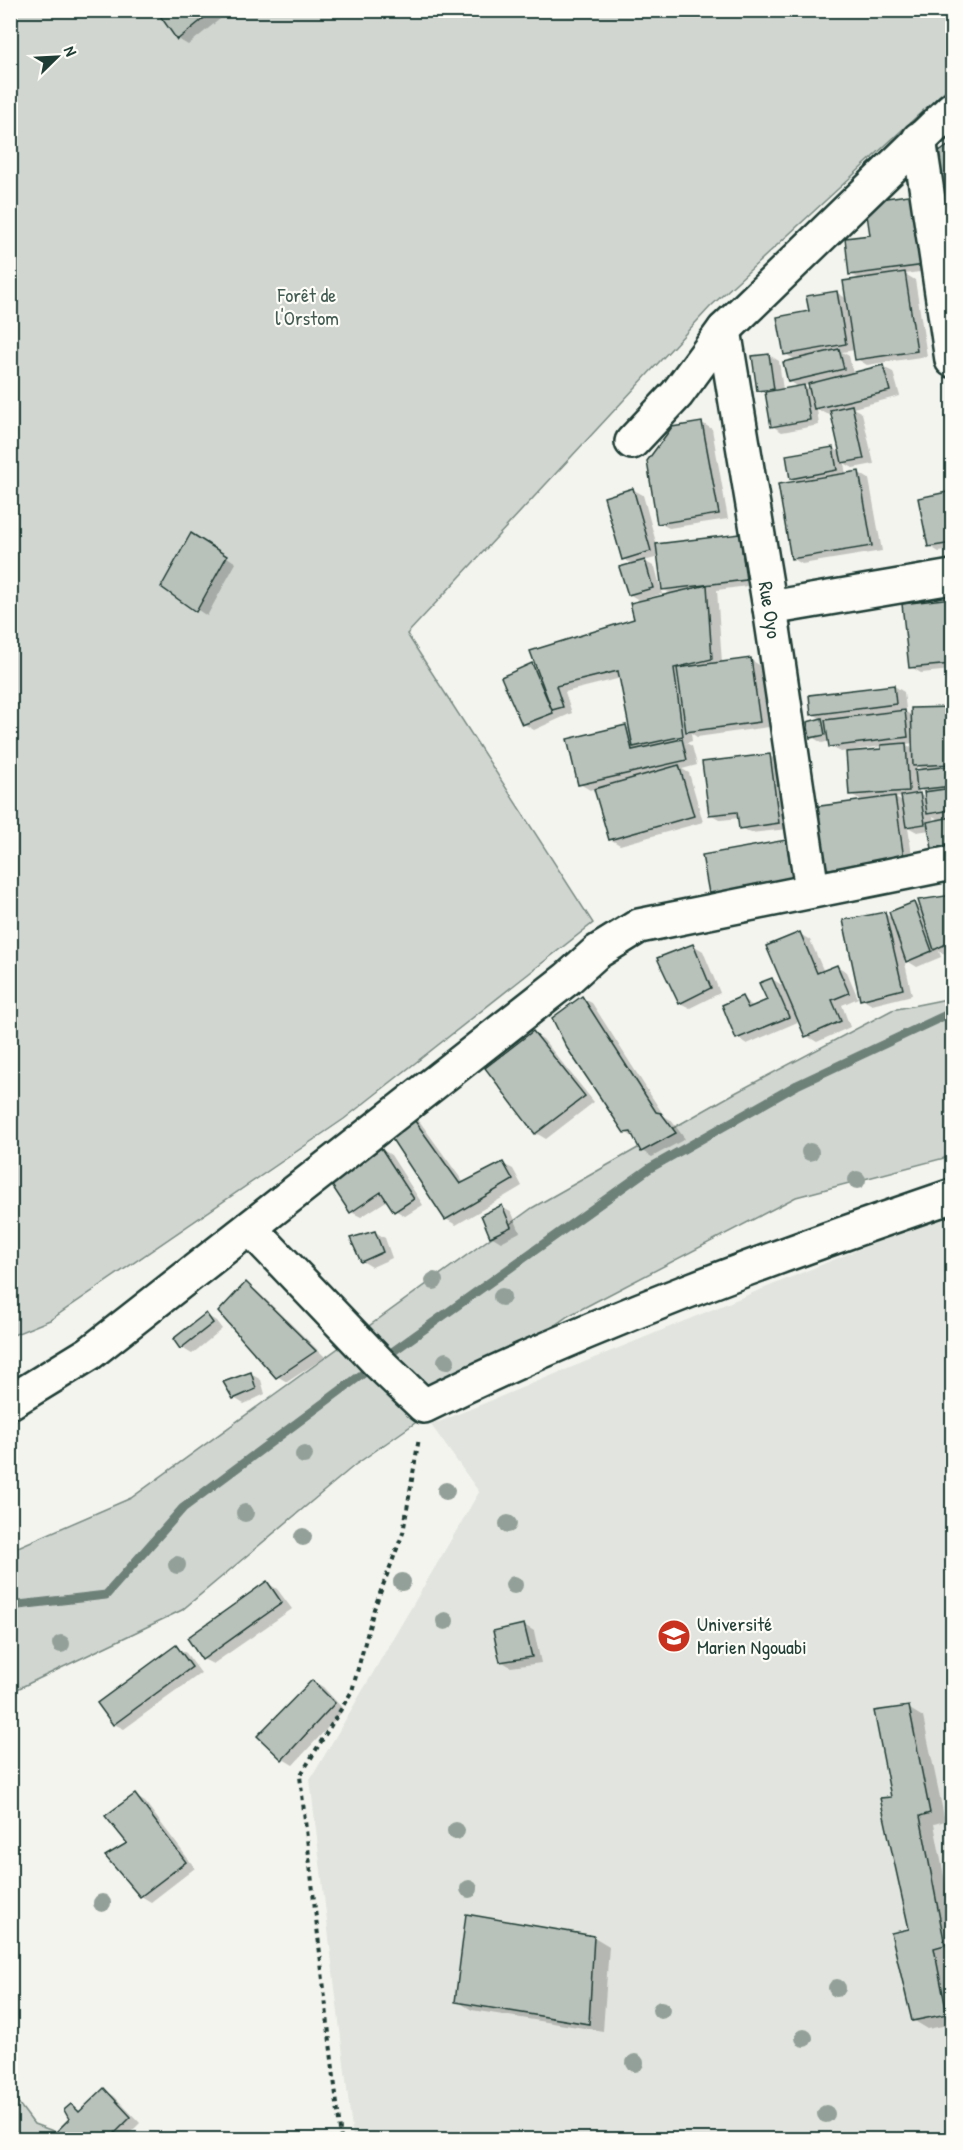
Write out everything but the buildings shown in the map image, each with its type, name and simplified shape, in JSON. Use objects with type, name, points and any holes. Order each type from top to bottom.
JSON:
[{"type":"street","points":[[632,442],[677,394],[724,330],[952,109]]},
{"type":"street","points":[[919,139],[952,360]]},
{"type":"street","name":"Rue Oyo","points":[[724,330],[771,608],[812,890]]},
{"type":"street","points":[[771,608],[952,577]]},
{"type":"street","points":[[10,1402],[90,1353],[567,979],[597,952],[639,926],[952,863]]},
{"type":"street","points":[[250,1228],[379,1363],[424,1406],[473,1382],[642,1310],[813,1243],[952,1196]]},
{"type":"path","points":[[341,2139],[300,1776],[352,1691],[374,1609],[403,1533],[424,1406]]},
{"type":"shaded area","name":"Université Marien Ngouabi","points":[[952,1211],[952,2139],[353,2139],[310,1780],[479,1492],[431,1425]]},
{"type":"green space","name":"Forêt de l'Orstom","points":[[11,11],[952,11],[952,84],[711,306],[407,634],[593,923],[344,1119],[50,1320],[11,1336]]},
{"type":"green space","points":[[952,998],[952,1156],[796,1197],[568,1316],[355,1465],[182,1610],[11,1692],[11,1550],[131,1498],[532,1208],[735,1093],[892,1010]]},
{"type":"green space","points":[[10,2092],[34,2124],[75,2139],[11,2139]]},
{"type":"waterway","points":[[10,1606],[106,1595],[183,1508],[388,1355],[650,1168],[797,1085],[952,1014]]},
{"type":"place","name":"Université Marien Ngouabi","points":[[674,1636]]}]
